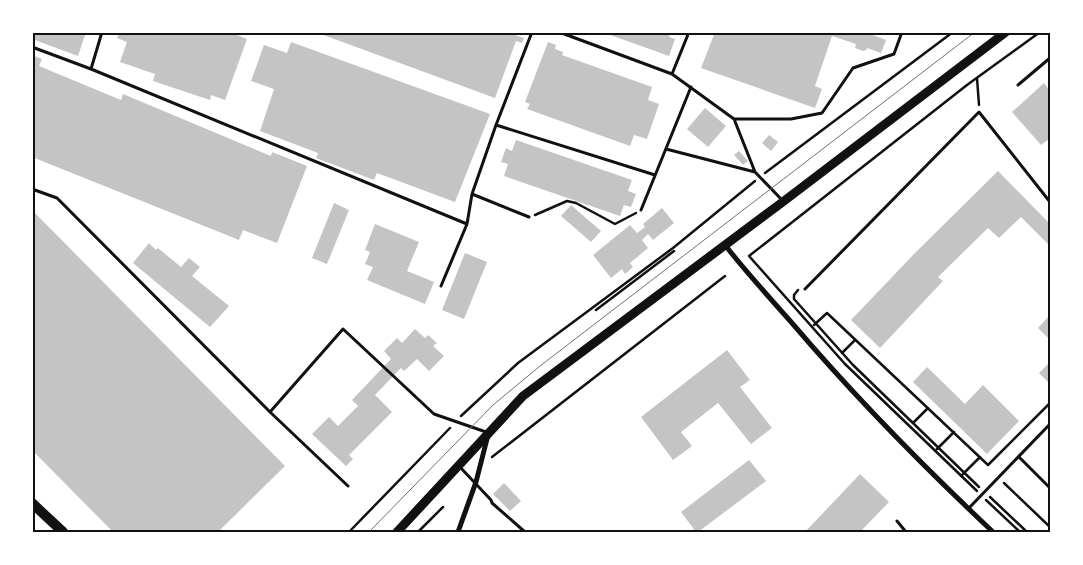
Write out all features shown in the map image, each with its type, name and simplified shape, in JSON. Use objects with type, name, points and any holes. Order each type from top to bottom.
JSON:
[{"type":"main road","points":[[397,532],[523,396],[1006,32]]},
{"type":"main road","points":[[32,505],[61,532]]},
{"type":"street","points":[[725,244],[740,264],[835,373],[929,471],[993,532]]},
{"type":"street","points":[[458,532],[476,482],[489,433]]},
{"type":"lane","points":[[91,69],[102,32]]},
{"type":"lane","points":[[441,286],[467,224],[472,194],[532,32]]},
{"type":"lane","points":[[559,32],[672,74],[691,87],[734,118],[755,172]]},
{"type":"lane","points":[[672,74],[689,32]]},
{"type":"lane","points":[[734,118],[791,119],[822,113],[854,68],[894,54],[902,32]]},
{"type":"lane","points":[[32,47],[91,69],[467,224]]},
{"type":"lane","points":[[1018,85],[1050,58]]},
{"type":"lane","points":[[641,210],[691,87]]},
{"type":"lane","points":[[805,289],[979,112],[1050,202]]},
{"type":"lane","points":[[496,125],[655,175]]},
{"type":"lane","points":[[666,150],[755,172],[784,201]]},
{"type":"lane","points":[[32,188],[57,198],[270,412],[348,486]]},
{"type":"lane","points":[[472,194],[529,217]]},
{"type":"lane","points":[[270,412],[343,329],[434,414],[489,433]]},
{"type":"lane","points":[[968,509],[1050,424]]},
{"type":"lane","points":[[1019,457],[1050,488]]},
{"type":"lane","points":[[458,465],[476,482],[492,503],[525,532]]},
{"type":"lane","points":[[897,520],[906,532]]},
{"type":"path","points":[[674,251],[594,310],[760,176],[954,32]]},
{"type":"path","points":[[1020,532],[964,473],[814,326],[749,256],[977,78],[1040,32]]},
{"type":"path","points":[[977,78],[979,112]]},
{"type":"path","points":[[529,217],[567,201],[576,203],[615,224],[641,210]]},
{"type":"path","points":[[489,465],[492,457],[725,276]]},
{"type":"path","points":[[804,283],[794,294],[794,299],[838,356],[961,476],[1027,532]]},
{"type":"path","points":[[814,326],[827,313],[988,464],[1050,403]]},
{"type":"path","points":[[838,356],[855,340]]},
{"type":"path","points":[[910,427],[928,408]]},
{"type":"path","points":[[935,451],[954,432]]},
{"type":"path","points":[[961,476],[980,457]]},
{"type":"path","points":[[1004,483],[1050,527]]},
{"type":"path","points":[[418,532],[443,506]]},
{"type":"building","points":[[32,32],[86,32],[78,56],[32,39]]},
{"type":"building","points":[[119,32],[230,32],[247,39],[225,100],[211,95],[210,100],[153,81],[155,74],[120,62],[127,42],[117,38]]},
{"type":"building","points":[[515,32],[515,35],[524,38],[522,43],[516,41],[495,98],[318,33]]},
{"type":"building","points":[[602,32],[671,32],[669,37],[675,39],[669,56]]},
{"type":"building","points":[[715,32],[865,32],[886,40],[881,53],[867,48],[863,51],[855,48],[856,44],[832,36],[815,86],[822,89],[815,108],[701,68]]},
{"type":"building","points":[[291,42],[490,114],[455,202],[377,173],[374,180],[316,158],[318,153],[260,131],[274,89],[251,81],[264,45],[287,53]]},
{"type":"building","points":[[548,42],[556,45],[555,49],[563,52],[562,55],[652,87],[648,100],[659,104],[647,139],[634,135],[630,146],[527,109],[530,104],[525,102]]},
{"type":"building","points":[[32,55],[42,59],[39,66],[121,100],[123,94],[271,156],[272,152],[307,166],[277,243],[243,230],[239,240],[32,157]]},
{"type":"building","points":[[1044,83],[1050,91],[1050,142],[1049,139],[1041,145],[1012,112]]},
{"type":"building","points":[[705,108],[726,126],[708,147],[687,129]]},
{"type":"building","points":[[769,135],[778,142],[771,151],[762,143]]},
{"type":"building","points":[[516,140],[632,180],[628,191],[636,194],[631,207],[624,205],[620,216],[504,176],[508,164],[501,162],[506,148],[512,151]]},
{"type":"building","points":[[739,151],[748,161],[743,165],[734,155]]},
{"type":"building","points":[[998,171],[1050,224],[1050,246],[1021,217],[999,238],[988,228],[938,277],[943,281],[880,348],[851,320],[914,254]]},
{"type":"building","points":[[334,203],[349,210],[327,264],[312,258]]},
{"type":"building","points":[[571,205],[601,231],[591,242],[561,216]]},
{"type":"building","points":[[662,208],[674,223],[653,240],[648,234],[642,240],[648,248],[630,263],[633,267],[625,274],[622,269],[611,278],[593,255],[630,225],[637,233],[645,227],[643,224]]},
{"type":"building","points":[[32,210],[285,466],[218,532],[113,532],[32,450]]},
{"type":"building","points":[[375,224],[419,242],[407,271],[434,282],[425,304],[367,280],[373,267],[365,264],[370,252],[365,250]]},
{"type":"building","points":[[149,243],[181,267],[189,258],[200,267],[192,276],[229,306],[210,327],[133,263]]},
{"type":"building","points":[[465,253],[487,262],[464,319],[442,310]]},
{"type":"building","points":[[1050,315],[1050,340],[1038,328]]},
{"type":"building","points":[[415,329],[425,338],[428,335],[437,343],[433,346],[444,356],[429,371],[417,359],[404,371],[401,368],[375,395],[392,412],[349,455],[353,459],[346,466],[312,434],[329,417],[338,426],[358,406],[352,400],[391,359],[384,351],[397,338],[402,343]]},
{"type":"building","points":[[727,350],[750,380],[740,387],[772,428],[751,444],[718,403],[681,432],[692,446],[673,460],[641,417]]},
{"type":"building","points":[[1050,362],[1050,384],[1039,373]]},
{"type":"building","points":[[927,367],[965,404],[983,385],[1019,421],[987,454],[913,382]]},
{"type":"building","points":[[749,460],[766,481],[696,532],[681,512]]},
{"type":"building","points":[[860,474],[889,502],[860,532],[805,532]]},
{"type":"building","points":[[504,483],[521,501],[510,511],[493,494]]},
{"type":"tram line","points":[[369,532],[493,405],[540,366],[975,32]]}]
